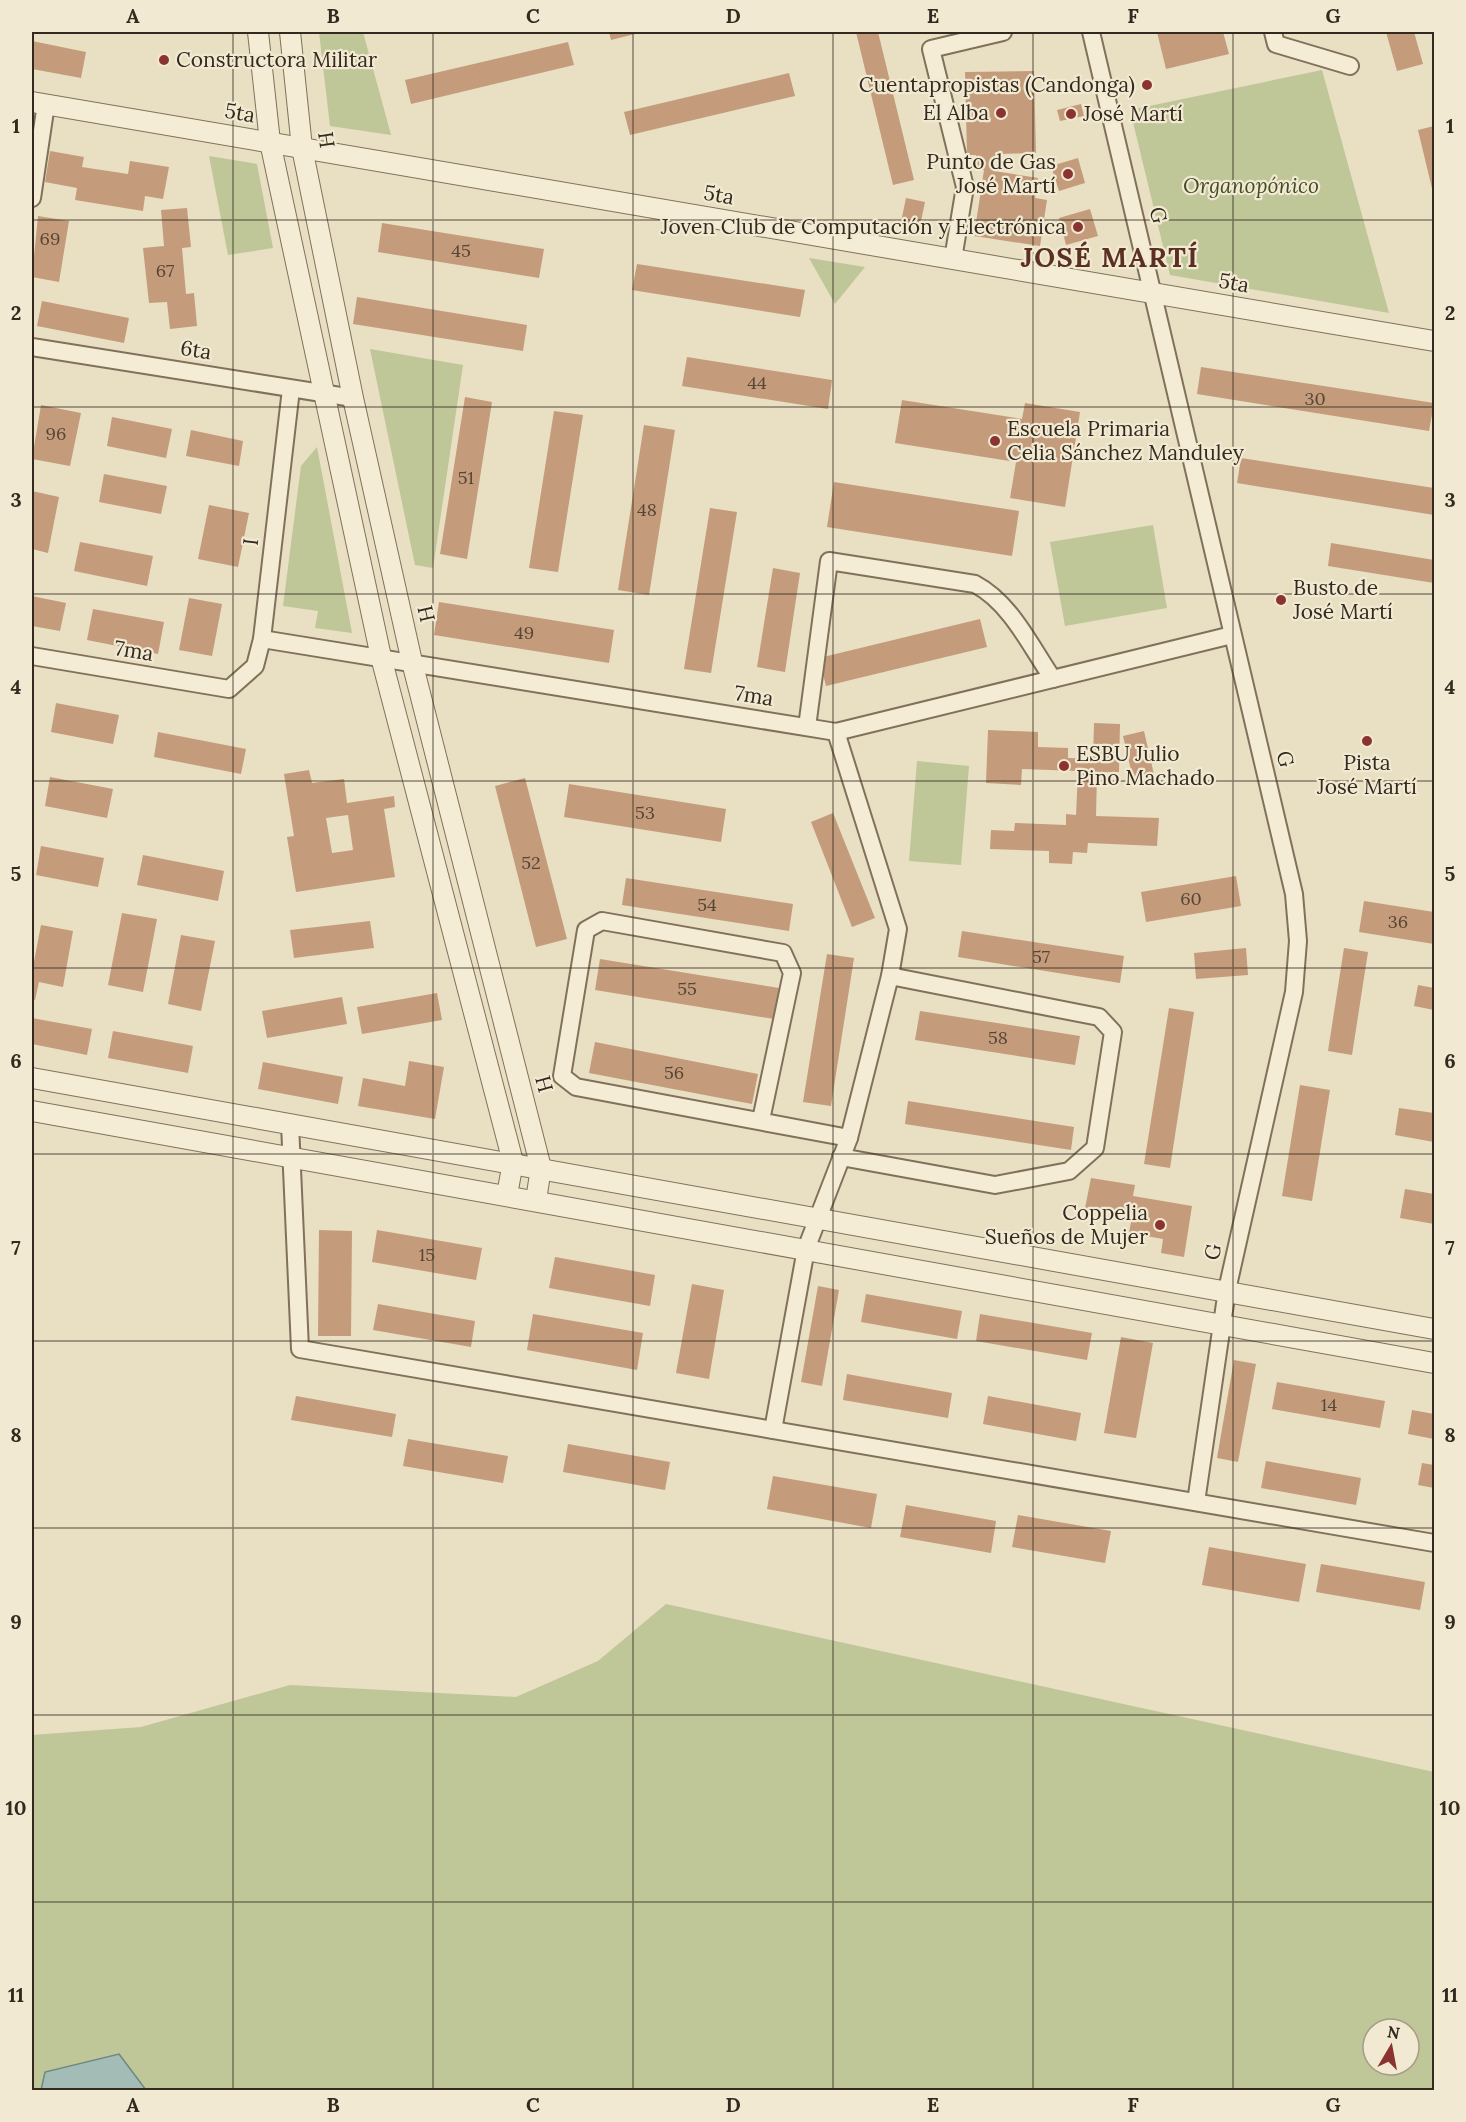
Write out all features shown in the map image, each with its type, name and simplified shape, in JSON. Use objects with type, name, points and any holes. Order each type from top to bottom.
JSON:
[{"type":"street","points":[[258,32],[270,142],[322,393],[381,657],[513,1162],[507,1195]]},
{"type":"street","name":"H","points":[[290,32],[302,148],[352,398],[412,663],[541,1168],[536,1200]]},
{"type":"street","points":[[953,259],[964,187],[931,49],[1003,32]]},
{"type":"street","name":"G","points":[[1091,32],[1294,894],[1298,941],[1294,992],[1227,1290],[1196,1502]]},
{"type":"street","points":[[1273,32],[1276,44],[1350,66]]},
{"type":"street","points":[[32,198],[39,103]]},
{"type":"street","name":"5ta","points":[[39,103],[1434,341]]},
{"type":"street","name":"6ta","points":[[32,346],[352,398]]},
{"type":"street","name":"I","points":[[230,689],[255,666],[262,639],[291,388]]},
{"type":"street","points":[[807,727],[829,561],[975,584],[990,592],[1006,610],[1053,679]]},
{"type":"street","name":"7ma","points":[[262,639],[836,732],[1232,635]]},
{"type":"street","name":"7ma","points":[[32,656],[230,689]]},
{"type":"street","points":[[773,1430],[806,1250],[849,1137],[890,976],[898,929],[836,732]]},
{"type":"street","points":[[760,1119],[792,973],[783,953],[602,921],[586,930],[562,1076],[576,1087],[849,1137]]},
{"type":"street","points":[[841,1156],[995,1185],[1070,1171],[1095,1148],[1113,1032],[1099,1017],[890,976]]},
{"type":"street","points":[[32,1078],[513,1162],[1434,1329]]},
{"type":"street","points":[[32,1111],[1222,1323],[1434,1363]]},
{"type":"street","points":[[290,1124],[300,1349],[1434,1543]]},
{"type":"green space","points":[[319,32],[363,32],[391,135],[330,126]]},
{"type":"green space","name":"Organopónico","points":[[1322,70],[1389,313],[1170,275],[1130,110]]},
{"type":"green space","points":[[209,156],[257,164],[273,248],[228,255]]},
{"type":"green space","points":[[809,258],[865,267],[835,304]]},
{"type":"green space","points":[[370,349],[463,365],[433,568],[415,565]]},
{"type":"green space","points":[[317,447],[352,633],[315,628],[318,611],[283,606],[301,466]]},
{"type":"green space","points":[[1153,525],[1167,608],[1065,626],[1050,542]]},
{"type":"green space","points":[[917,761],[969,766],[961,865],[909,861]]},
{"type":"green space","points":[[666,1604],[1434,1772],[1434,2090],[32,2090],[32,1735],[141,1727],[290,1685],[516,1697],[598,1661]]},
{"type":"water","points":[[119,2054],[146,2090],[41,2090],[45,2072]]},
{"type":"building","points":[[609,32],[634,32],[635,34],[611,40]]},
{"type":"building","points":[[856,32],[878,32],[914,180],[893,185]]},
{"type":"building","points":[[1157,32],[1223,32],[1229,54],[1166,69]]},
{"type":"building","points":[[1386,32],[1414,32],[1423,64],[1397,71]]},
{"type":"building","points":[[32,41],[86,52],[81,78],[32,69]]},
{"type":"building","points":[[568,42],[574,65],[411,104],[405,80]]},
{"type":"building","points":[[1034,71],[1036,153],[996,154],[994,171],[1038,178],[1035,198],[1047,200],[1040,246],[974,236],[984,170],[975,169],[976,155],[967,155],[965,72]]},
{"type":"building","points":[[789,73],[795,96],[630,135],[624,112]]},
{"type":"building","name":"José Martí","points":[[1081,104],[1084,116],[1060,121],[1057,110]]},
{"type":"building","points":[[1434,126],[1434,197],[1418,130]]},
{"type":"building","points":[[50,151],[84,157],[82,167],[128,174],[130,161],[169,167],[163,199],[145,196],[143,211],[75,200],[77,188],[45,182]]},
{"type":"building","name":"Punto de Gas José Martí","points":[[1078,158],[1085,183],[1059,191],[1051,166]]},
{"type":"building","points":[[906,198],[925,202],[920,226],[901,222]]},
{"type":"building","points":[[187,208],[191,247],[182,248],[186,294],[194,293],[197,326],[170,329],[167,302],[149,303],[143,248],[164,246],[161,210]]},
{"type":"building","name":"Joven Club de Computación y Electrónica","points":[[1090,209],[1098,236],[1066,245],[1059,218]]},
{"type":"building","points":[[38,216],[69,221],[59,282],[32,277]]},
{"type":"building","points":[[382,223],[544,249],[539,278],[378,252]]},
{"type":"building","points":[[637,264],[805,290],[800,317],[632,290]]},
{"type":"building","points":[[357,297],[527,325],[523,351],[353,324]]},
{"type":"building","points":[[42,301],[129,318],[124,343],[37,326]]},
{"type":"building","points":[[687,357],[832,380],[828,409],[682,386]]},
{"type":"building","points":[[1201,367],[1434,403],[1429,431],[1197,394]]},
{"type":"building","points":[[465,397],[492,402],[467,559],[440,554]]},
{"type":"building","points":[[902,400],[1022,419],[1025,403],[1080,412],[1065,507],[1010,498],[1016,462],[895,443]]},
{"type":"building","points":[[41,405],[81,413],[70,466],[32,459]]},
{"type":"building","points":[[554,411],[583,415],[558,572],[529,568]]},
{"type":"building","points":[[112,417],[172,429],[166,458],[107,446]]},
{"type":"building","points":[[644,425],[675,430],[649,595],[618,590]]},
{"type":"building","points":[[191,430],[243,441],[239,466],[186,456]]},
{"type":"building","points":[[1241,458],[1434,488],[1434,515],[1237,483]]},
{"type":"building","points":[[104,474],[167,486],[161,514],[99,502]]},
{"type":"building","points":[[834,482],[1019,511],[1012,556],[827,527]]},
{"type":"building","points":[[32,491],[59,497],[48,553],[32,549]]},
{"type":"building","points":[[209,505],[249,513],[238,567],[198,559]]},
{"type":"building","points":[[710,508],[737,512],[711,673],[684,669]]},
{"type":"building","points":[[80,542],[153,556],[147,586],[74,571]]},
{"type":"building","points":[[1331,543],[1434,560],[1434,583],[1328,566]]},
{"type":"building","points":[[773,568],[800,573],[785,672],[757,667]]},
{"type":"building","points":[[32,596],[66,603],[60,631],[32,626]]},
{"type":"building","points":[[189,598],[222,604],[212,656],[179,650]]},
{"type":"building","points":[[439,602],[614,630],[609,663],[434,635]]},
{"type":"building","points":[[93,609],[164,622],[158,654],[87,640]]},
{"type":"building","points":[[980,619],[987,647],[826,686],[819,658]]},
{"type":"building","points":[[56,703],[119,715],[113,744],[51,732]]},
{"type":"building","points":[[1094,723],[1120,724],[1119,772],[1097,772],[1096,816],[1159,818],[1157,846],[1088,843],[1087,853],[1073,852],[1072,864],[1049,863],[1049,851],[990,849],[991,830],[1014,831],[1015,823],[1066,825],[1066,814],[1076,815],[1078,771],[1022,769],[1021,785],[986,783],[988,730],[1038,732],[1038,747],[1068,748],[1068,758],[1093,759]]},
{"type":"building","points":[[1144,731],[1155,779],[1134,783],[1123,736]]},
{"type":"building","points":[[158,732],[246,749],[241,774],[154,757]]},
{"type":"building","points":[[309,770],[312,783],[344,779],[347,803],[394,796],[395,807],[384,809],[395,877],[296,892],[287,837],[294,836],[284,774]],"holes":[[[348,815],[353,850],[332,853],[326,818]]]},
{"type":"building","points":[[50,777],[113,789],[107,818],[45,806]]},
{"type":"building","points":[[525,778],[567,939],[536,947],[495,786]]},
{"type":"building","points":[[569,784],[726,809],[721,842],[564,817]]},
{"type":"building","points":[[833,813],[875,918],[852,927],[811,822]]},
{"type":"building","points":[[41,846],[104,858],[98,887],[36,875]]},
{"type":"building","points":[[143,855],[224,871],[218,901],[137,885]]},
{"type":"building","points":[[1236,876],[1241,906],[1146,922],[1141,892]]},
{"type":"building","points":[[626,878],[793,904],[789,931],[622,905]]},
{"type":"building","points":[[1364,901],[1434,912],[1434,944],[1359,932]]},
{"type":"building","points":[[122,913],[157,919],[143,992],[108,985]]},
{"type":"building","points":[[370,921],[374,948],[294,958],[290,930]]},
{"type":"building","points":[[41,925],[73,931],[63,987],[39,982],[35,1000],[32,999],[32,972]]},
{"type":"building","points":[[962,931],[1124,956],[1120,983],[958,957]]},
{"type":"building","points":[[181,935],[215,941],[201,1011],[168,1004]]},
{"type":"building","points":[[1246,948],[1248,975],[1196,979],[1194,953]]},
{"type":"building","points":[[1344,948],[1368,952],[1352,1055],[1328,1051]]},
{"type":"building","points":[[827,954],[854,958],[831,1106],[803,1102]]},
{"type":"building","points":[[600,959],[779,988],[774,1019],[595,990]]},
{"type":"building","points":[[1418,985],[1434,988],[1434,1010],[1414,1006]]},
{"type":"building","points":[[437,993],[442,1020],[362,1034],[357,1007]]},
{"type":"building","points":[[342,997],[347,1024],[267,1038],[262,1011]]},
{"type":"building","points":[[1169,1008],[1194,1012],[1170,1168],[1144,1164]]},
{"type":"building","points":[[920,1011],[1080,1036],[1075,1065],[915,1040]]},
{"type":"building","points":[[32,1018],[92,1029],[87,1055],[32,1044]]},
{"type":"building","points":[[113,1031],[193,1046],[188,1073],[108,1058]]},
{"type":"building","points":[[595,1042],[758,1074],[752,1104],[589,1073]]},
{"type":"building","points":[[409,1061],[444,1067],[435,1119],[358,1106],[363,1078],[405,1086]]},
{"type":"building","points":[[263,1062],[343,1077],[338,1104],[258,1089]]},
{"type":"building","points":[[1300,1085],[1330,1090],[1312,1201],[1282,1196]]},
{"type":"building","points":[[908,1101],[1074,1127],[1071,1150],[905,1124]]},
{"type":"building","points":[[1399,1108],[1434,1113],[1434,1142],[1395,1135]]},
{"type":"building","name":"Coppelia Sueños de Mujer","points":[[1091,1178],[1135,1185],[1133,1196],[1192,1206],[1184,1257],[1161,1253],[1163,1239],[1129,1233],[1132,1216],[1085,1208]]},
{"type":"building","points":[[1405,1189],[1434,1194],[1434,1224],[1400,1218]]},
{"type":"building","points":[[319,1230],[352,1231],[351,1336],[318,1336]]},
{"type":"building","points":[[377,1230],[482,1248],[476,1280],[372,1262]]},
{"type":"building","points":[[555,1257],[655,1275],[650,1306],[549,1288]]},
{"type":"building","points":[[692,1284],[724,1290],[709,1379],[676,1373]]},
{"type":"building","points":[[818,1286],[839,1290],[822,1386],[801,1382]]},
{"type":"building","points":[[866,1294],[962,1311],[957,1339],[861,1322]]},
{"type":"building","points":[[378,1304],[475,1321],[471,1347],[373,1330]]},
{"type":"building","points":[[533,1314],[643,1333],[637,1370],[527,1350]]},
{"type":"building","points":[[980,1314],[1092,1333],[1087,1360],[976,1341]]},
{"type":"building","points":[[1121,1337],[1153,1343],[1136,1438],[1104,1433]]},
{"type":"building","points":[[1234,1360],[1256,1364],[1238,1462],[1217,1458]]},
{"type":"building","points":[[847,1374],[952,1393],[948,1418],[843,1400]]},
{"type":"building","points":[[1277,1382],[1385,1401],[1380,1428],[1272,1409]]},
{"type":"building","points":[[296,1396],[396,1414],[392,1437],[291,1420]]},
{"type":"building","points":[[988,1396],[1081,1413],[1076,1441],[983,1424]]},
{"type":"building","points":[[1412,1410],[1434,1414],[1434,1439],[1408,1434]]},
{"type":"building","points":[[408,1439],[508,1456],[503,1483],[403,1466]]},
{"type":"building","points":[[568,1444],[670,1462],[665,1490],[563,1472]]},
{"type":"building","points":[[1266,1461],[1361,1478],[1356,1505],[1261,1488]]},
{"type":"building","points":[[1422,1463],[1434,1465],[1434,1488],[1418,1485]]},
{"type":"building","points":[[773,1476],[877,1494],[871,1528],[767,1509]]},
{"type":"building","points":[[906,1505],[996,1521],[991,1553],[900,1537]]},
{"type":"building","points":[[1018,1515],[1111,1531],[1105,1563],[1012,1547]]},
{"type":"building","points":[[1209,1547],[1306,1564],[1299,1602],[1202,1585]]},
{"type":"building","points":[[1321,1564],[1425,1582],[1420,1610],[1316,1592]]},
{"type":"place","name":"Constructora Militar","points":[[164,60]]},
{"type":"place","name":"Cuentapropistas (Candonga)","points":[[1147,85]]},
{"type":"place","name":"El Alba","points":[[1001,113]]},
{"type":"place","name":"José Martí","points":[[1071,114]]},
{"type":"place","name":"Punto de Gas José Martí","points":[[1068,174]]},
{"type":"place","name":"Joven Club de Computación y Electrónica","points":[[1078,227]]},
{"type":"place","name":"Escuela Primaria Celia Sánchez Manduley","points":[[995,441]]},
{"type":"place","name":"Busto de José Martí","points":[[1281,600]]},
{"type":"place","name":"Pista José Martí","points":[[1367,741]]},
{"type":"place","name":"ESBU Julio Pino Machado","points":[[1064,766]]},
{"type":"place","name":"Coppelia Sueños de Mujer","points":[[1160,1225]]},
{"type":"district","name":"JOSÉ MARTÍ","points":[[1110,258]]}]
